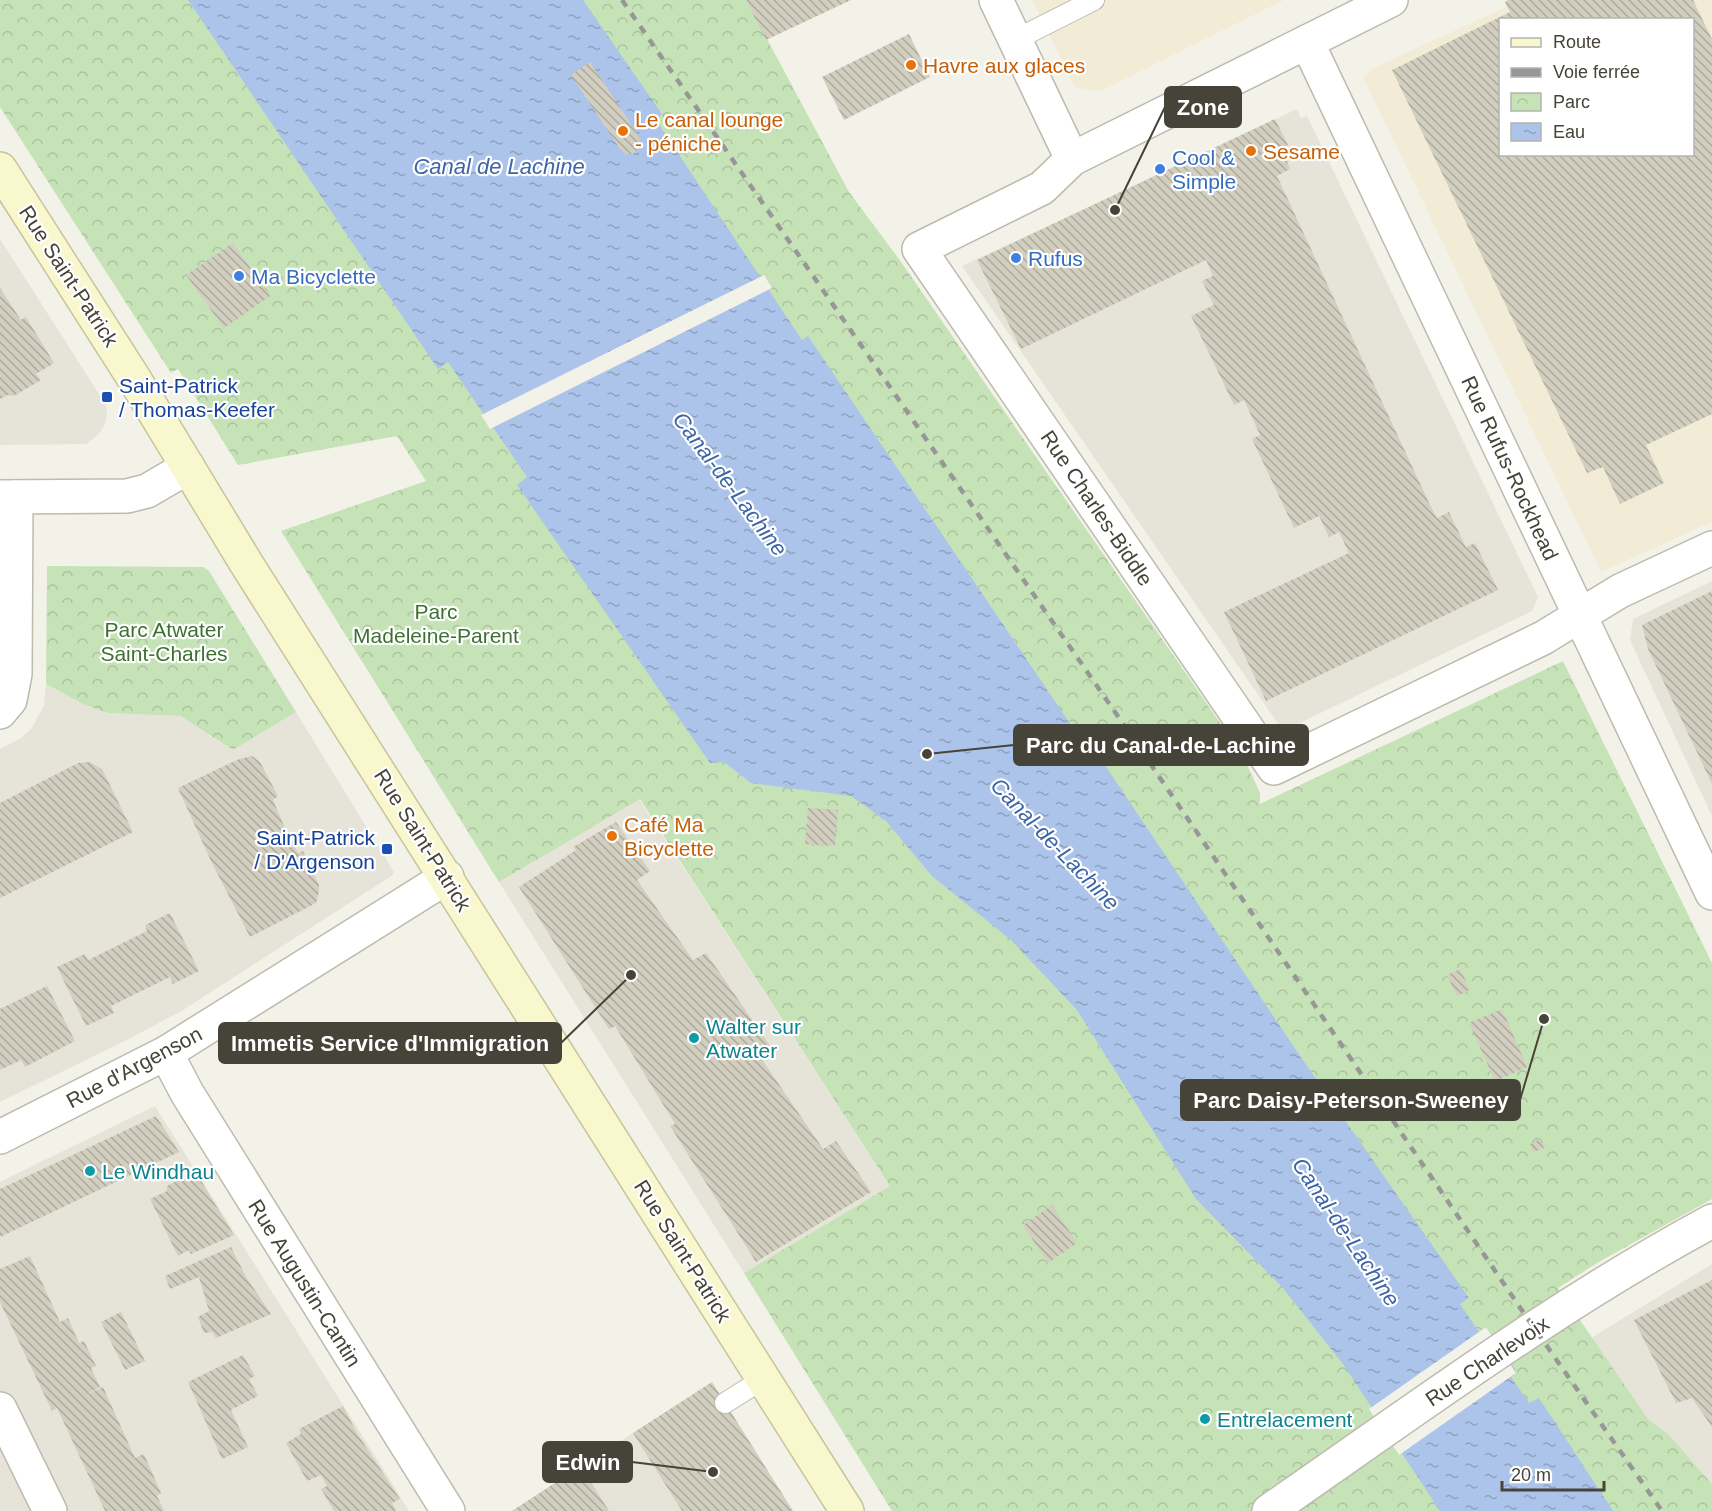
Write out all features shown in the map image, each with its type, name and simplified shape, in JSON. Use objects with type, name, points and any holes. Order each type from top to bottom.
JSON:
[{"type":"main road","name":"Rue Saint-Patrick","points":[[0,169],[246,563],[847,1511]]},
{"type":"street","points":[[996,0],[1072,159],[1391,0]]},
{"type":"street","name":"Rue Rufus-Rockhead","points":[[1307,42],[1712,893]]},
{"type":"street","name":"Rue Charles-Biddle","points":[[1072,159],[1042,188],[919,249],[1274,768],[1543,638],[1580,615]]},
{"type":"street","points":[[0,712],[10,700],[15,674],[8,497],[127,496],[147,491],[188,467]]},
{"type":"street","points":[[1580,615],[1620,591],[1712,548]]},
{"type":"street","name":"Rue d'Argenson","points":[[0,1137],[166,1053],[447,877]]},
{"type":"street","name":"Rue Augustin-Cantin","points":[[166,1053],[187,1093],[448,1511]]},
{"type":"street","name":"Rue Charlevoix","points":[[1269,1511],[1605,1281],[1712,1221]]},
{"type":"street","points":[[0,1409],[50,1511]]},
{"type":"lane","points":[[1015,40],[1094,0]]},
{"type":"lane","points":[[725,1403],[763,1378]]},
{"type":"shaded area","points":[[1032,0],[1284,0],[1105,89],[1094,91],[1075,87]]},
{"type":"shaded area","points":[[1521,0],[1712,0],[1712,522],[1601,572],[1363,77],[1373,68]]},
{"type":"shaded area","points":[[1297,109],[1301,118],[1307,116],[1538,597],[1532,611],[1283,731],[962,266]]},
{"type":"shaded area","points":[[0,239],[106,405],[107,416],[103,428],[86,444],[0,445]]},
{"type":"shaded area","points":[[1712,581],[1712,816],[1630,640],[1633,619]]},
{"type":"shaded area","points":[[46,684],[83,704],[108,713],[179,716],[233,750],[296,712],[394,872],[393,875],[183,1010],[0,1102],[0,749],[21,738],[32,728],[44,705]]},
{"type":"shaded area","name":"Walter sur Atwater","points":[[639,799],[890,1186],[744,1273],[499,882]]},
{"type":"shaded area","points":[[155,1106],[409,1511],[0,1511],[0,1182]]},
{"type":"shaded area","points":[[1712,1264],[1712,1484],[1669,1435],[1648,1419],[1591,1338]]},
{"type":"shaded area","points":[[712,1382],[793,1511],[512,1511]]},
{"type":"green space","name":"Parc Madeleine-Parent","points":[[0,0],[746,0],[849,192],[899,259],[1243,756],[1260,793],[1260,804],[1563,661],[1712,963],[1712,1199],[1597,1263],[1558,1288],[1648,1419],[1669,1435],[1712,1484],[1712,1511],[892,1511],[744,1273],[890,1186],[640,799],[499,882],[281,531],[426,481],[397,436],[238,465],[178,369],[171,373],[0,107]]},
{"type":"green space","name":"Parc Atwater Saint-Charles","points":[[47,566],[203,567],[209,571],[296,712],[233,750],[180,716],[108,713],[83,704],[46,684]]},
{"type":"water","name":"Canal de Lachine","points":[[188,0],[583,0],[662,114],[656,120],[802,340],[808,336],[1071,725],[1080,728],[1298,1053],[1469,1298],[1460,1304],[1479,1332],[1486,1327],[1515,1369],[1516,1373],[1511,1377],[1529,1403],[1539,1398],[1613,1511],[1440,1511],[1343,1364],[1282,1287],[1196,1199],[1077,1010],[1012,941],[932,876],[886,821],[851,796],[751,783],[724,762],[710,763],[517,485],[527,477],[448,362],[438,369]]},
{"type":"pier","points":[[764,275],[772,288],[490,429],[481,415]]},
{"type":"pier","points":[[1486,1327],[1516,1373],[1399,1455],[1369,1409]]},
{"type":"building","points":[[746,0],[851,0],[766,40]]},
{"type":"building","points":[[1508,0],[1693,0],[1712,39],[1712,414],[1646,445],[1664,483],[1620,504],[1603,467],[1587,473],[1392,70],[1510,12],[1505,2]]},
{"type":"building","points":[[909,34],[930,77],[844,120],[822,77]]},
{"type":"building","points":[[590,62],[638,135],[641,146],[633,154],[626,154],[620,149],[571,75]]},
{"type":"building","points":[[1275,119],[1288,145],[1282,148],[1290,169],[1277,176],[1430,505],[1437,518],[1449,512],[1466,547],[1475,543],[1498,590],[1266,701],[1224,612],[1349,553],[1339,532],[1329,537],[1319,516],[1294,528],[1252,439],[1260,435],[1244,400],[1234,405],[1191,316],[1214,305],[1202,281],[1213,276],[1206,260],[1021,349],[977,260]]},
{"type":"building","points":[[233,243],[270,296],[224,328],[186,275]]},
{"type":"building","points":[[0,288],[21,320],[26,317],[54,363],[36,374],[41,380],[14,396],[8,395],[0,399]]},
{"type":"building","points":[[1712,591],[1712,784],[1648,649],[1642,625]]},
{"type":"building","points":[[252,756],[260,762],[278,796],[273,800],[284,826],[298,853],[303,851],[319,885],[319,892],[316,903],[250,937],[211,861],[178,788],[239,759]]},
{"type":"building","points":[[90,762],[102,769],[133,832],[0,898],[0,803],[78,763]]},
{"type":"building","points":[[808,808],[838,810],[835,846],[805,844]]},
{"type":"building","name":"Walter sur Atwater","points":[[616,822],[650,871],[637,880],[693,960],[706,953],[771,1047],[759,1055],[823,1149],[836,1141],[871,1192],[756,1262],[670,1126],[675,1124],[615,1026],[609,1029],[519,887],[576,850],[573,847]]},
{"type":"building","points":[[170,913],[199,971],[173,984],[170,977],[111,1006],[114,1013],[86,1026],[57,967],[85,954],[88,960],[147,931],[145,925]]},
{"type":"building","points":[[1460,969],[1470,990],[1457,996],[1447,975]]},
{"type":"building","points":[[47,986],[75,1041],[25,1067],[21,1060],[0,1070],[0,1009]]},
{"type":"building","points":[[1502,1009],[1527,1067],[1495,1081],[1469,1023]]},
{"type":"building","name":"Le Windhau","points":[[156,1116],[179,1152],[0,1237],[0,1189]]},
{"type":"building","points":[[1540,1139],[1544,1148],[1534,1152],[1530,1144]]},
{"type":"building","points":[[195,1171],[234,1235],[191,1254],[189,1250],[178,1256],[150,1199],[167,1191],[167,1186]]},
{"type":"building","points":[[1052,1205],[1077,1243],[1048,1263],[1023,1225]]},
{"type":"building","points":[[231,1247],[246,1277],[271,1314],[216,1338],[212,1332],[204,1333],[198,1317],[209,1311],[199,1277],[170,1289],[165,1276]]},
{"type":"building","points":[[30,1256],[60,1322],[68,1318],[79,1343],[84,1341],[96,1366],[91,1368],[100,1387],[86,1395],[103,1387],[135,1458],[144,1454],[161,1493],[157,1496],[164,1511],[105,1511],[57,1408],[52,1411],[0,1302],[0,1269]]},
{"type":"building","points":[[1712,1280],[1712,1427],[1692,1398],[1676,1403],[1634,1320]]},
{"type":"building","points":[[121,1312],[145,1361],[125,1370],[101,1322]]},
{"type":"building","points":[[243,1355],[255,1376],[249,1379],[258,1396],[231,1410],[248,1447],[222,1459],[188,1382]]},
{"type":"building","points":[[712,1382],[793,1511],[682,1511],[633,1433]]},
{"type":"building","points":[[343,1406],[357,1433],[400,1499],[392,1503],[396,1511],[334,1511],[321,1489],[327,1486],[321,1475],[307,1481],[286,1443],[301,1434],[299,1429]]},
{"type":"building","points":[[581,1466],[609,1511],[512,1511]]},
{"type":"railway","points":[[622,0],[1124,725],[1521,1309],[1662,1511]]},
{"type":"place","name":"Havre aux glaces","points":[[911,65]]},
{"type":"place","name":"Le canal lounge - péniche","points":[[623,131]]},
{"type":"place","name":"Sesame","points":[[1251,151]]},
{"type":"place","name":"Cool & Simple","points":[[1160,169]]},
{"type":"place","name":"Zone","points":[[1115,210]]},
{"type":"place","name":"Rufus","points":[[1016,258]]},
{"type":"place","name":"Ma Bicyclette","points":[[239,276]]},
{"type":"place","name":"Saint-Patrick / Thomas-Keefer","points":[[107,397]]},
{"type":"place","name":"Parc du Canal-de-Lachine","points":[[927,754]]},
{"type":"place","name":"Café Ma Bicyclette","points":[[612,836]]},
{"type":"place","name":"Saint-Patrick / D'Argenson","points":[[387,849]]},
{"type":"place","name":"Immetis Service d'Immigration","points":[[631,975]]},
{"type":"place","name":"Parc Daisy-Peterson-Sweeney","points":[[1544,1019]]},
{"type":"place","name":"Walter sur Atwater","points":[[694,1038]]},
{"type":"place","name":"Le Windhau","points":[[90,1171]]},
{"type":"place","name":"Entrelacement","points":[[1205,1419]]},
{"type":"place","name":"Edwin","points":[[713,1472]]},
{"type":"water label","name":"Canal-de-Lachine","points":[[730,484]]},
{"type":"water label","name":"Canal-de-Lachine","points":[[1055,844]]},
{"type":"water label","name":"Canal-de-Lachine","points":[[1346,1232]]}]
